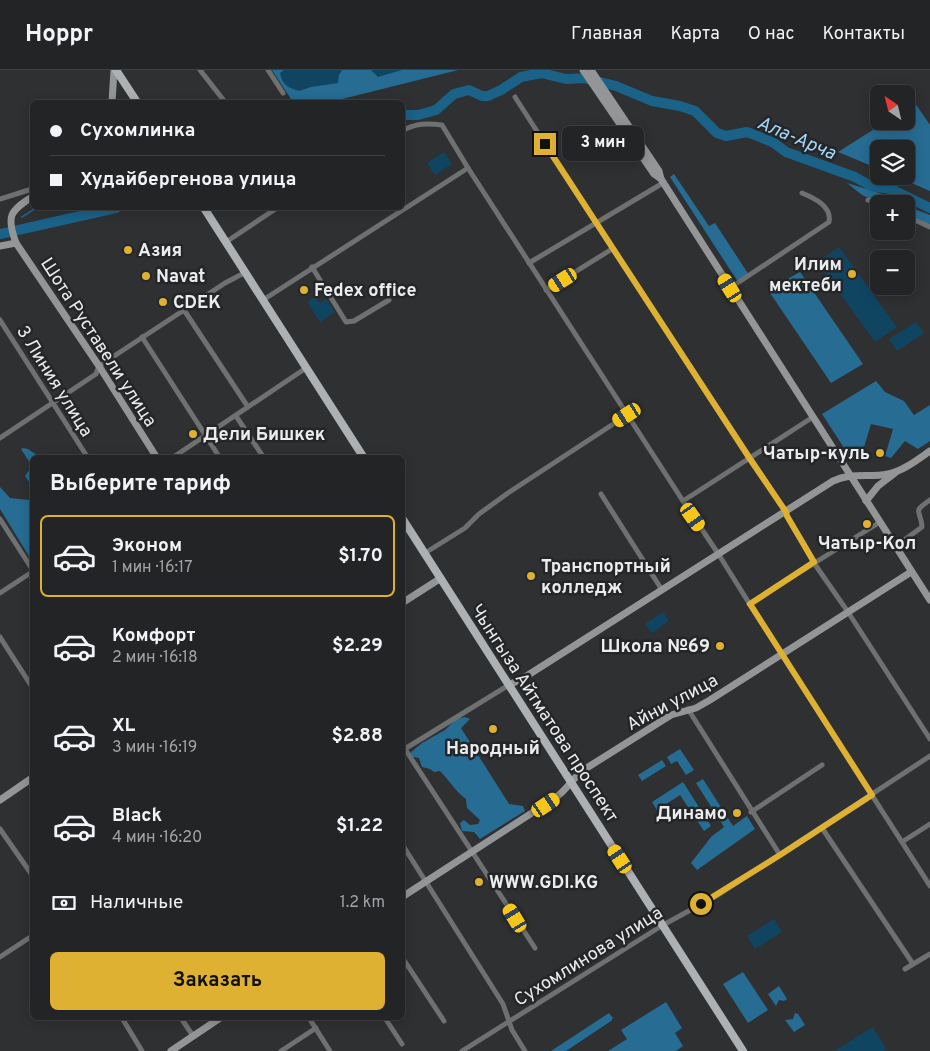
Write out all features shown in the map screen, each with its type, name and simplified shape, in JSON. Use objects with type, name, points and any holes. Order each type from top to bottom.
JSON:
[{"type":"main road","points":[[115,70],[136,100]]},
{"type":"main road","points":[[205,210],[362,455]]},
{"type":"main road","name":"Чынгыза Айтматова проспект","points":[[405,523],[743,1051]]},
{"type":"street","points":[[112,100],[115,70]]},
{"type":"street","points":[[200,70],[223,100]]},
{"type":"street","points":[[268,70],[283,93]]},
{"type":"street","points":[[583,70],[659,171],[662,181],[930,600]]},
{"type":"street","points":[[591,70],[617,115]]},
{"type":"street","points":[[515,97],[595,223],[786,512],[814,562],[930,738]]},
{"type":"street","points":[[405,129],[427,123],[442,124],[546,290],[719,554],[930,886]]},
{"type":"street","points":[[405,208],[468,168]]},
{"type":"street","points":[[529,262],[662,181]]},
{"type":"street","points":[[0,199],[30,190]]},
{"type":"street","points":[[730,288],[829,222],[830,217],[821,202],[802,193]]},
{"type":"street","points":[[0,246],[15,241],[11,224],[13,211],[30,198]]},
{"type":"street","points":[[226,242],[274,210]]},
{"type":"street","points":[[263,300],[402,210]]},
{"type":"street","points":[[915,220],[930,227]]},
{"type":"street","name":"Шота Руставели улица","points":[[15,241],[99,366],[155,455]]},
{"type":"street","points":[[546,290],[612,249]]},
{"type":"street","points":[[312,267],[346,322],[354,321],[390,300]]},
{"type":"street","points":[[0,438],[96,374],[99,366],[225,283],[246,272]]},
{"type":"street","points":[[184,310],[248,407]]},
{"type":"street","name":"3 Линия улица","points":[[0,320],[86,455]]},
{"type":"street","points":[[142,338],[218,455]]},
{"type":"street","points":[[176,455],[306,368]]},
{"type":"street","points":[[425,554],[465,528],[479,514],[515,488],[627,415]]},
{"type":"street","points":[[236,416],[262,455]]},
{"type":"street","points":[[683,501],[812,417]]},
{"type":"street","points":[[866,501],[878,486],[930,452]]},
{"type":"street","points":[[405,749],[525,677],[833,481],[850,476],[878,476],[898,472]]},
{"type":"street","points":[[601,494],[662,590]]},
{"type":"street","points":[[896,546],[922,527],[918,511],[919,508],[930,500]]},
{"type":"street","points":[[0,518],[30,568]]},
{"type":"street","points":[[750,604],[880,522]]},
{"type":"street","points":[[0,593],[30,572]]},
{"type":"street","name":"Айни улица","points":[[405,895],[565,792],[577,775],[639,735],[671,715],[702,705],[911,572]]},
{"type":"street","points":[[405,601],[441,578]]},
{"type":"street","points":[[0,637],[30,684]]},
{"type":"street","points":[[688,709],[751,812],[780,855]]},
{"type":"street","points":[[405,751],[474,852],[535,948]]},
{"type":"street","name":"Сухомлинова улица","points":[[462,1051],[663,925],[718,895],[930,756]]},
{"type":"street","points":[[751,812],[822,765]]},
{"type":"street","points":[[0,800],[30,779]]},
{"type":"street","points":[[902,842],[930,824]]},
{"type":"street","points":[[822,828],[913,964]]},
{"type":"street","points":[[0,829],[30,872]]},
{"type":"street","points":[[405,849],[503,1004],[512,1030],[525,1051]]},
{"type":"street","points":[[1,956],[30,937]]},
{"type":"street","points":[[906,969],[930,954]]},
{"type":"street","points":[[405,962],[444,1021]]},
{"type":"street","points":[[123,1020],[142,1051]]},
{"type":"street","points":[[182,1020],[193,1036]]},
{"type":"street","points":[[171,1051],[217,1020]]},
{"type":"street","points":[[310,1020],[330,1051]]},
{"type":"street","points":[[386,1020],[402,1044]]},
{"type":"street","points":[[281,1051],[316,1028]]},
{"type":"shaded area","points":[[272,70],[458,70],[338,100],[292,100]]},
{"type":"shaded area","points":[[272,70],[284,70],[280,73],[284,83],[299,91],[311,87],[338,83],[342,70],[371,70],[378,77],[402,70],[458,70],[338,100],[292,100]]},
{"type":"shaded area","points":[[915,103],[930,125],[930,191],[915,185],[915,140],[870,140],[870,165],[838,152],[873,130],[915,130]]},
{"type":"shaded area","points":[[444,152],[452,164],[435,175],[427,163]]},
{"type":"shaded area","points":[[674,174],[709,226],[715,223],[749,275],[738,282],[670,177]]},
{"type":"shaded area","points":[[847,183],[886,195],[870,195],[870,199]]},
{"type":"shaded area","points":[[915,209],[930,215],[930,226],[915,219]]},
{"type":"shaded area","points":[[839,247],[870,290],[870,295],[874,295],[897,327],[875,342],[817,262]]},
{"type":"shaded area","points":[[800,272],[863,364],[831,383],[768,290]]},
{"type":"shaded area","points":[[315,297],[320,303],[326,299],[335,312],[320,322],[307,302]]},
{"type":"shaded area","points":[[916,322],[924,333],[897,351],[889,339]]},
{"type":"shaded area","points":[[876,381],[885,392],[904,401],[914,415],[930,405],[930,441],[918,449],[905,441],[891,458],[885,456],[893,429],[871,424],[861,457],[850,457],[822,414]]},
{"type":"shaded area","points":[[21,449],[28,449],[37,455],[30,455],[30,463]]},
{"type":"shaded area","points":[[30,469],[30,483],[25,476]]},
{"type":"shaded area","points":[[0,487],[10,498],[30,499],[30,558],[0,509]]},
{"type":"shaded area","points":[[663,612],[669,621],[652,633],[645,624]]},
{"type":"shaded area","points":[[465,717],[470,719],[461,728],[509,804],[523,806],[525,811],[480,839],[474,832],[462,831],[460,823],[464,820],[470,825],[478,824],[480,820],[467,808],[466,799],[440,771],[434,772],[422,767],[419,758],[409,756],[422,743],[445,730],[456,719]]},
{"type":"shaded area","points":[[680,749],[694,770],[686,775],[677,761],[671,764],[667,757]]},
{"type":"shaded area","points":[[662,760],[666,766],[642,781],[638,775]]},
{"type":"shaded area","points":[[703,779],[733,826],[747,816],[755,829],[697,870],[691,863],[711,837],[724,827],[696,783]]},
{"type":"shaded area","points":[[683,782],[711,826],[704,831],[680,795],[657,810],[652,802]]},
{"type":"shaded area","points":[[774,919],[782,932],[755,949],[747,936]]},
{"type":"shaded area","points":[[743,972],[768,1010],[748,1023],[723,984]]},
{"type":"shaded area","points":[[779,986],[787,999],[784,1001],[779,1000],[776,1006],[768,994]]},
{"type":"shaded area","points":[[666,1002],[682,1028],[675,1033],[683,1046],[676,1051],[608,1051],[627,1039],[621,1030]]},
{"type":"shaded area","points":[[609,1013],[613,1018],[611,1021],[566,1051],[551,1051]]},
{"type":"shaded area","points":[[795,1013],[798,1014],[805,1025],[794,1032],[785,1020],[793,1019]]},
{"type":"shaded area","points":[[873,1027],[886,1049],[884,1051],[834,1051]]},
{"type":"waterway","name":"Ала-Арча","points":[[535,70],[536,74]]},
{"type":"waterway","name":"Ала-Арча","points":[[405,115],[418,115],[436,110],[454,94],[469,90],[482,96],[488,96],[521,77],[541,73],[566,79],[584,78],[616,86],[652,101],[695,111],[717,133],[726,136],[747,132],[774,143],[786,152],[855,177],[871,186],[891,189],[930,208]]},
{"type":"waterway","points":[[22,217],[33,210]]},
{"type":"waterway","name":"Ала-Арча","points":[[0,234],[107,210]]},
{"type":"place","name":"Азия","points":[[128,250]]},
{"type":"place","name":"Илим мектеби","points":[[852,274]]},
{"type":"place","name":"Navat","points":[[146,276]]},
{"type":"place","name":"Fedex office","points":[[304,290]]},
{"type":"place","name":"CDEK","points":[[163,302]]},
{"type":"place","name":"Дели Бишкек","points":[[193,434]]},
{"type":"place","name":"Чатыр-куль","points":[[880,453]]},
{"type":"place","name":"Чатыр-Кол","points":[[867,524]]},
{"type":"place","name":"Транспортный колледж","points":[[531,576]]},
{"type":"place","name":"Школа №69","points":[[720,646]]},
{"type":"place","name":"Народный","points":[[493,729]]},
{"type":"place","name":"Динамо","points":[[737,813]]},
{"type":"place","name":"WWW.GDI.KG","points":[[479,882]]},
{"type":"route","points":[[545,144],[786,512],[814,562],[750,604],[872,795],[718,895],[701,904]]}]
